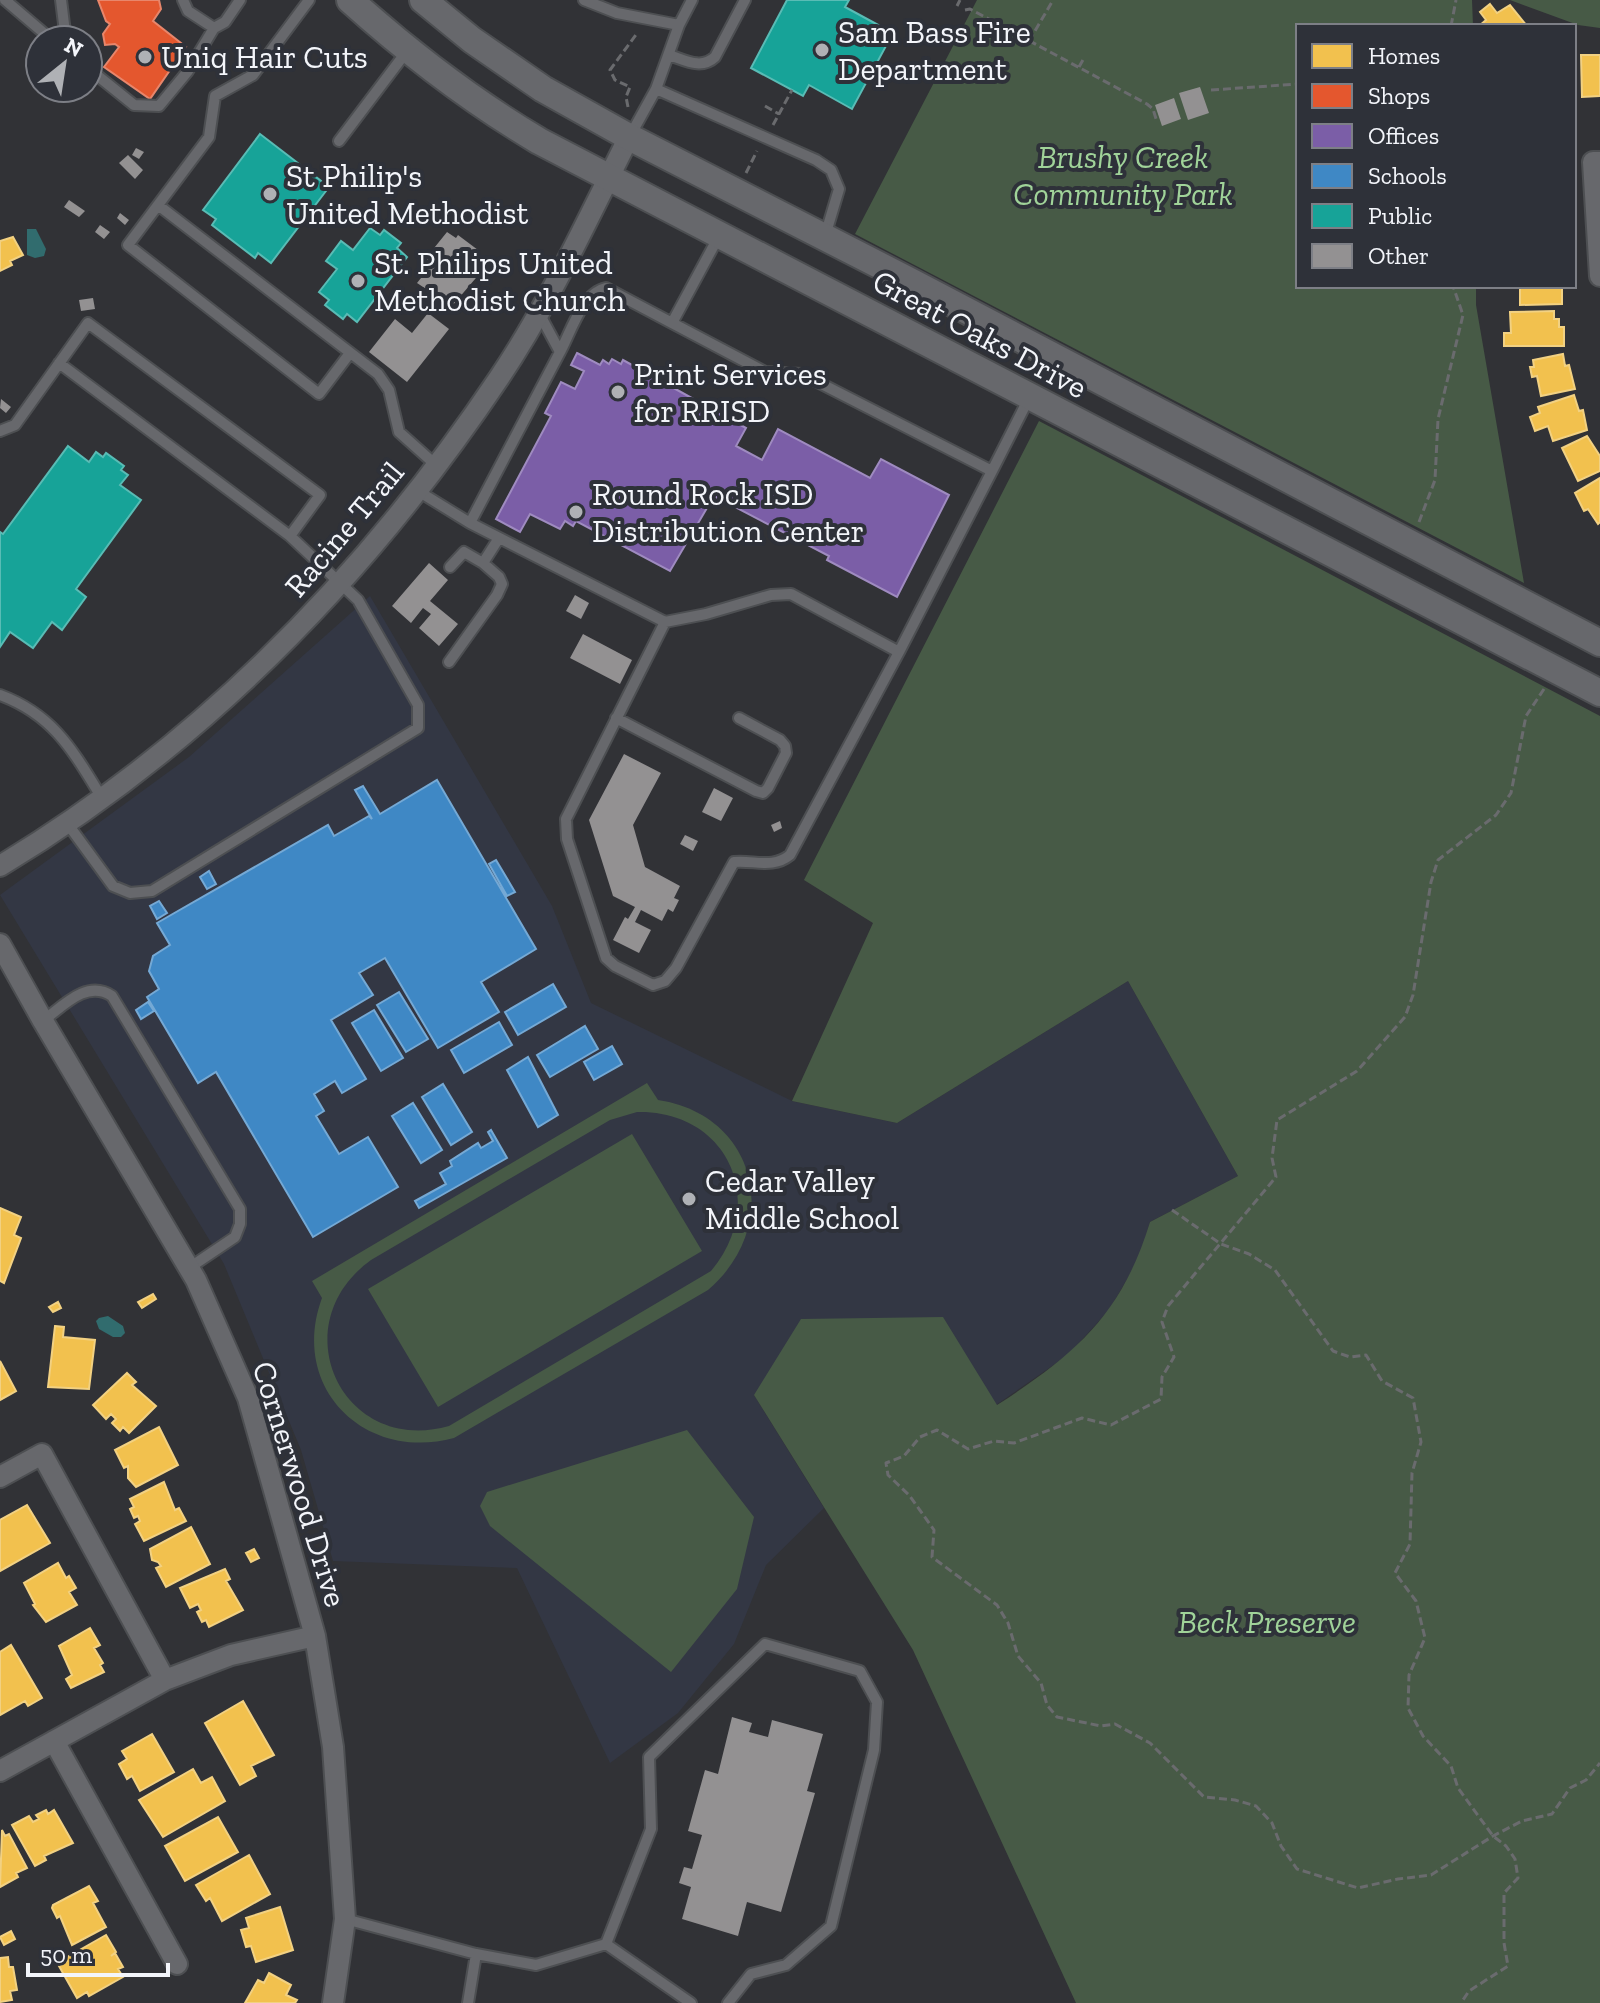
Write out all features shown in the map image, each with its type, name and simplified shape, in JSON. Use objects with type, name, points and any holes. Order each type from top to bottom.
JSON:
[{"type":"street","name":"Great Oaks Drive","points":[[350,0],[407,51],[512,125],[1029,398],[1600,693]]},
{"type":"street","name":"Great Oaks Drive","points":[[423,0],[472,40],[543,89],[625,126],[825,238],[1600,643]]},
{"type":"street","name":"Racine Trail","points":[[0,866],[67,823],[195,727],[243,685],[385,534],[501,376],[608,178],[625,126]]},
{"type":"street","points":[[1596,162],[1600,276]]},
{"type":"street","name":"Cornerwood Drive","points":[[0,944],[189,1268],[248,1398],[315,1636],[333,1747],[345,1919],[333,2003]]},
{"type":"street","points":[[0,1477],[42,1454],[165,1680]]},
{"type":"street","points":[[0,1771],[165,1680],[231,1655],[315,1636]]},
{"type":"street","points":[[54,1741],[177,1964]]},
{"type":"lane","points":[[5,0],[33,24]]},
{"type":"lane","points":[[61,0],[64,24]]},
{"type":"lane","points":[[183,0],[188,11],[214,28]]},
{"type":"lane","points":[[104,81],[134,105],[159,106],[188,71],[214,28],[225,22],[240,0]]},
{"type":"lane","points":[[309,0],[253,75],[215,96],[209,137],[128,245],[319,394],[350,353]]},
{"type":"lane","points":[[584,0],[617,13],[679,25]]},
{"type":"lane","points":[[625,126],[656,89],[679,25],[692,0]]},
{"type":"lane","points":[[669,55],[699,64],[708,63],[715,57],[745,0]]},
{"type":"lane","points":[[339,141],[407,51]]},
{"type":"lane","points":[[656,89],[771,138],[831,170],[839,189],[825,238]]},
{"type":"lane","points":[[158,205],[378,374],[389,390],[399,432],[437,466]]},
{"type":"lane","points":[[672,323],[719,236]]},
{"type":"lane","points":[[470,523],[589,297],[597,290],[606,288],[765,372],[802,374],[992,471]]},
{"type":"lane","points":[[538,311],[560,352]]},
{"type":"lane","points":[[0,431],[15,425],[88,323],[320,495],[290,536]]},
{"type":"lane","points":[[59,363],[290,536],[341,583],[358,600],[418,705],[418,728],[152,891],[130,893],[113,886],[67,823]]},
{"type":"lane","points":[[665,622],[566,819],[567,839],[606,958],[615,966],[653,985],[665,981],[676,968],[734,862],[768,864],[781,862],[790,855],[899,652],[1029,398]]},
{"type":"lane","points":[[418,491],[470,523],[665,622],[771,595],[791,594],[899,652]]},
{"type":"lane","points":[[483,563],[499,538]]},
{"type":"lane","points":[[449,662],[502,584],[499,577],[483,563],[464,552],[450,567]]},
{"type":"lane","points":[[0,695],[25,704],[71,747],[102,798]]},
{"type":"lane","points":[[616,718],[763,793],[786,753],[785,746],[780,740],[739,718]]},
{"type":"lane","points":[[43,1021],[76,996],[92,989],[112,996],[211,1157],[240,1209],[240,1224],[235,1237],[189,1268]]},
{"type":"lane","points":[[606,1944],[651,1829],[649,1757],[765,1644],[860,1671],[877,1702],[874,1750],[831,1926],[786,1965],[751,1974],[728,2003]]},
{"type":"lane","points":[[345,1919],[476,1954],[536,1965],[606,1944]]},
{"type":"lane","points":[[606,1944],[691,2003]]},
{"type":"lane","points":[[468,2003],[476,1954]]},
{"type":"path","points":[[957,6],[960,0]]},
{"type":"path","points":[[1451,24],[1456,0]]},
{"type":"path","points":[[1029,41],[1052,2]]},
{"type":"path","points":[[965,10],[970,9],[1147,104],[1153,109],[1157,122]]},
{"type":"path","points":[[625,126],[629,108],[626,97],[630,87],[615,80],[610,70],[643,26]]},
{"type":"path","points":[[1079,67],[1084,58]]},
{"type":"path","points":[[1211,90],[1296,84]]},
{"type":"path","points":[[773,125],[792,90]]},
{"type":"path","points":[[765,106],[779,114]]},
{"type":"path","points":[[742,180],[758,150]]},
{"type":"path","points":[[1415,531],[1435,480],[1438,419],[1463,315],[1454,288]]},
{"type":"path","points":[[1548,682],[1526,716],[1511,793],[1496,815],[1438,860],[1431,882],[1413,995],[1405,1017],[1357,1071],[1277,1120],[1272,1158],[1276,1177],[1168,1306],[1162,1322],[1174,1357],[1162,1377],[1161,1399],[1111,1425],[1082,1418],[1014,1443],[994,1441],[968,1449],[937,1430],[920,1437],[904,1456],[886,1463],[888,1475],[909,1495],[934,1530],[932,1557],[997,1605],[1008,1623],[1018,1656],[1041,1683],[1047,1705],[1057,1717],[1101,1726],[1115,1724],[1150,1743],[1204,1797],[1256,1806],[1272,1823],[1281,1846],[1297,1869],[1358,1888],[1431,1875],[1522,1821],[1552,1814],[1570,1788],[1586,1780],[1600,1763]]},
{"type":"path","points":[[1172,1210],[1221,1244],[1249,1254],[1275,1270],[1333,1351],[1350,1357],[1366,1355],[1382,1381],[1413,1398],[1421,1442],[1412,1473],[1410,1544],[1395,1573],[1416,1601],[1425,1638],[1409,1675],[1408,1708],[1423,1736],[1451,1766],[1458,1788],[1493,1836],[1506,1846],[1515,1859],[1518,1878],[1504,1893],[1504,1943],[1508,1966],[1469,1991],[1461,2003]]},
{"type":"shaded area","name":"Cedar Valley Middle School","points":[[370,596],[552,906],[591,1003],[792,1101],[897,1123],[1128,981],[1238,1176],[1150,1222],[1139,1259],[1109,1310],[1068,1355],[996,1405],[942,1318],[754,1395],[824,1508],[766,1565],[734,1644],[678,1713],[610,1763],[517,1568],[333,1561],[301,1450],[224,1264],[0,895],[189,757]]},
{"type":"green space","name":"Brushy Creek Community Park","points":[[977,0],[1472,0],[1473,24],[1296,24],[1296,288],[1476,288],[1476,305],[1524,583],[855,234]]},
{"type":"green space","points":[[1510,0],[1600,0],[1600,28],[1575,24]]},
{"type":"green space","name":"Beck Preserve","points":[[1039,421],[1600,716],[1600,2003],[1076,2003],[913,1650],[754,1395],[801,1319],[943,1317],[997,1405],[1050,1368],[1093,1329],[1125,1282],[1150,1222],[1238,1176],[1128,981],[897,1123],[792,1101],[873,923],[804,880]]},
{"type":"green space","points":[[647,1083],[658,1100],[692,1110],[719,1127],[738,1150],[749,1177],[752,1206],[746,1235],[731,1264],[708,1290],[454,1438],[421,1443],[391,1439],[364,1428],[342,1410],[326,1388],[316,1361],[315,1331],[322,1298],[312,1281]],"holes":[[[637,1112],[669,1115],[695,1126],[716,1143],[730,1165],[737,1190],[737,1217],[728,1244],[711,1271],[449,1426],[411,1430],[379,1422],[354,1404],[336,1379],[328,1349],[330,1318],[344,1287],[371,1260],[610,1120]]]},
{"type":"green space","points":[[632,1134],[702,1251],[438,1407],[368,1289]]},
{"type":"green space","points":[[687,1430],[754,1517],[737,1589],[671,1672],[490,1526],[480,1506],[487,1492]]},
{"type":"water","points":[[27,229],[36,229],[46,249],[44,256],[35,258],[27,255]]},
{"type":"water","points":[[108,1316],[123,1326],[125,1333],[121,1337],[113,1337],[99,1329],[96,1321]]},
{"type":"building: Homes","points":[[1490,4],[1497,13],[1510,5],[1525,24],[1481,24],[1486,20],[1480,12]]},
{"type":"building: Homes","points":[[1581,55],[1600,55],[1600,96],[1582,97]]},
{"type":"building: Homes","points":[[13,237],[23,255],[10,261],[12,265],[0,271],[0,241]]},
{"type":"building: Homes","points":[[1520,288],[1562,288],[1562,304],[1520,305]]},
{"type":"building: Homes","points":[[1554,311],[1559,327],[1564,327],[1564,346],[1504,346],[1504,333],[1511,333],[1510,312]]},
{"type":"building: Homes","points":[[1563,354],[1575,389],[1541,396],[1537,376],[1532,377],[1530,367],[1534,367],[1533,360]]},
{"type":"building: Homes","points":[[1574,395],[1579,411],[1583,410],[1587,430],[1553,441],[1548,426],[1535,431],[1530,417],[1540,413],[1538,407]]},
{"type":"building: Homes","points":[[1587,436],[1600,456],[1600,471],[1578,481],[1562,448]]},
{"type":"building: Homes","points":[[1600,478],[1598,524],[1588,509],[1584,511],[1575,493]]},
{"type":"building: Homes","points":[[0,1208],[21,1217],[14,1235],[21,1238],[4,1283],[0,1281]]},
{"type":"building: Homes","points":[[153,1294],[156,1299],[142,1308],[138,1302]]},
{"type":"building: Homes","points":[[58,1302],[61,1308],[53,1312],[49,1307]]},
{"type":"building: Homes","points":[[55,1326],[64,1327],[63,1337],[95,1340],[89,1389],[48,1387]]},
{"type":"building: Homes","points":[[0,1361],[16,1391],[0,1400]]},
{"type":"building: Homes","points":[[127,1373],[136,1382],[132,1385],[156,1406],[129,1433],[123,1427],[120,1431],[112,1423],[116,1419],[111,1414],[106,1419],[93,1405]]},
{"type":"building: Homes","points":[[159,1427],[178,1465],[136,1487],[128,1478],[128,1466],[124,1468],[115,1450]]},
{"type":"building: Homes","points":[[164,1482],[175,1510],[179,1508],[186,1521],[144,1541],[135,1524],[140,1521],[138,1516],[134,1518],[130,1509],[134,1507],[130,1499]]},
{"type":"building: Homes","points":[[27,1505],[50,1543],[0,1571],[0,1520]]},
{"type":"building: Homes","points":[[191,1527],[210,1564],[166,1587],[156,1568],[161,1566],[152,1560],[150,1549]]},
{"type":"building: Homes","points":[[254,1549],[259,1558],[251,1562],[246,1553]]},
{"type":"building: Homes","points":[[58,1563],[76,1588],[69,1592],[77,1605],[46,1622],[33,1605],[24,1583]]},
{"type":"building: Homes","points":[[225,1569],[230,1579],[226,1581],[243,1610],[209,1627],[197,1612],[201,1610],[198,1604],[190,1608],[180,1588]]},
{"type":"building: Homes","points":[[90,1628],[100,1645],[94,1648],[103,1663],[100,1665],[104,1672],[71,1688],[66,1679],[72,1675],[59,1646]]},
{"type":"building: Homes","points":[[11,1645],[42,1698],[28,1706],[25,1701],[0,1715],[0,1652]]},
{"type":"building: Homes","points":[[243,1701],[274,1755],[251,1766],[256,1776],[240,1785],[205,1723]]},
{"type":"building: Homes","points":[[152,1734],[174,1772],[140,1791],[132,1776],[127,1779],[119,1764],[127,1759],[122,1751]]},
{"type":"building: Homes","points":[[193,1769],[201,1783],[212,1777],[225,1801],[163,1837],[139,1800]]},
{"type":"building: Homes","points":[[46,1810],[48,1814],[54,1810],[73,1843],[44,1856],[46,1860],[35,1866],[12,1825],[29,1816],[33,1822],[39,1819],[36,1815]]},
{"type":"building: Homes","points":[[218,1817],[238,1852],[185,1881],[165,1846]]},
{"type":"building: Homes","points":[[2,1830],[5,1836],[9,1834],[27,1868],[0,1887]]},
{"type":"building: Homes","points":[[249,1855],[270,1894],[222,1921],[210,1898],[206,1901],[196,1885]]},
{"type":"building: Homes","points":[[89,1886],[98,1901],[93,1903],[106,1927],[72,1945],[60,1916],[57,1918],[52,1908]]},
{"type":"building: Homes","points":[[280,1907],[293,1950],[256,1962],[251,1946],[246,1947],[241,1930],[249,1928],[246,1918]]},
{"type":"building: Homes","points":[[11,1931],[15,1939],[4,1945],[0,1937]]},
{"type":"building: Homes","points":[[106,1935],[116,1952],[111,1956],[115,1953],[123,1967],[118,1969],[123,1977],[89,1996],[87,1992],[77,1998],[59,1966],[69,1956]]},
{"type":"building: Homes","points":[[8,1957],[17,1990],[10,1991],[12,2000],[0,2002],[0,1958]]},
{"type":"building: Homes","points":[[269,1973],[291,1985],[286,1995],[297,2000],[295,2003],[245,2003],[258,1980],[264,1983]]},
{"type":"building: Shops","name":"Uniq Hair Cuts","points":[[98,0],[159,0],[161,9],[153,21],[186,47],[150,99],[104,67],[119,47],[115,44],[105,45],[104,33],[110,24]]},
{"type":"building: Offices","points":[[577,353],[600,365],[603,360],[609,364],[612,359],[621,364],[623,360],[746,428],[736,446],[762,460],[778,429],[870,478],[881,459],[949,495],[897,597],[827,560],[829,556],[714,496],[670,571],[576,521],[573,526],[565,521],[560,529],[530,514],[520,532],[496,519],[551,416],[545,413],[561,382],[575,389],[584,371],[571,365]]},
{"type":"building: Schools","points":[[437,780],[536,949],[481,982],[499,1012],[438,1048],[385,958],[359,973],[373,995],[331,1020],[366,1079],[342,1093],[335,1081],[314,1094],[324,1111],[316,1116],[339,1154],[368,1137],[398,1187],[313,1237],[216,1072],[198,1083],[147,997],[159,989],[149,971],[153,956],[170,945],[157,923],[328,825],[334,836],[369,816],[372,819],[355,790],[363,786],[380,814]]},
{"type":"building: Schools","points":[[496,860],[515,892],[507,896],[489,864]]},
{"type":"building: Schools","points":[[209,871],[216,884],[207,889],[200,877]]},
{"type":"building: Schools","points":[[159,901],[167,913],[157,919],[150,906]]},
{"type":"building: Schools","points":[[553,984],[566,1007],[518,1035],[505,1012]]},
{"type":"building: Schools","points":[[399,992],[428,1039],[406,1052],[377,1005]]},
{"type":"building: Schools","points":[[148,1002],[154,1011],[141,1019],[136,1010]]},
{"type":"building: Schools","points":[[374,1010],[403,1058],[381,1071],[352,1023]]},
{"type":"building: Schools","points":[[499,1022],[512,1045],[464,1073],[451,1050]]},
{"type":"building: Schools","points":[[585,1026],[598,1049],[550,1077],[537,1055]]},
{"type":"building: Schools","points":[[612,1046],[622,1064],[594,1080],[584,1062]]},
{"type":"building: Schools","points":[[528,1057],[558,1115],[538,1127],[507,1070]]},
{"type":"building: Schools","points":[[443,1084],[472,1132],[451,1145],[422,1097]]},
{"type":"building: Schools","points":[[413,1103],[442,1150],[421,1163],[392,1116]]},
{"type":"building: Schools","points":[[491,1130],[507,1158],[419,1208],[415,1201],[446,1184],[440,1173],[452,1166],[450,1161],[478,1143],[481,1148],[493,1141],[488,1132]]},
{"type":"building: Public","name":"Sam Bass Fire Department","points":[[787,0],[849,0],[845,7],[893,33],[852,109],[809,85],[803,96],[751,68]]},
{"type":"building: Public","name":"St Philip's United Methodist","points":[[260,134],[329,187],[271,263],[258,253],[255,258],[212,225],[216,219],[203,210]]},
{"type":"building: Public","name":"St. Philips United Methodist Church","points":[[370,228],[380,235],[384,230],[401,243],[397,248],[407,257],[357,322],[347,314],[343,319],[325,305],[329,300],[319,292],[337,269],[326,261],[341,241],[353,250]]},
{"type":"building: Public","points":[[68,446],[89,462],[96,452],[103,457],[106,453],[124,466],[121,470],[128,475],[120,485],[141,500],[76,589],[86,597],[62,630],[52,622],[33,648],[10,632],[0,647],[0,532],[3,534]]},
{"type":"building: Other","points":[[1200,87],[1209,113],[1188,120],[1179,93]]},
{"type":"building: Other","points":[[1174,98],[1181,119],[1162,126],[1155,105]]},
{"type":"building: Other","points":[[136,148],[144,152],[139,159],[132,155]]},
{"type":"building: Other","points":[[128,155],[143,170],[135,179],[119,163]]},
{"type":"building: Other","points":[[69,200],[85,211],[79,217],[64,207]]},
{"type":"building: Other","points":[[120,213],[129,220],[125,225],[117,218]]},
{"type":"building: Other","points":[[100,225],[110,232],[104,239],[95,232]]},
{"type":"building: Other","points":[[447,232],[456,238],[458,235],[478,250],[474,255],[487,265],[452,306],[417,283],[425,273],[418,268]]},
{"type":"building: Other","points":[[93,298],[95,309],[81,311],[79,300]]},
{"type":"building: Other","points":[[428,313],[449,329],[407,382],[369,352],[395,319],[412,333]]},
{"type":"building: Other","points":[[1,399],[11,407],[6,413],[0,408]]},
{"type":"building: Other","points":[[429,563],[448,580],[430,601],[458,624],[439,646],[419,628],[431,614],[423,608],[411,623],[392,606]]},
{"type":"building: Other","points":[[575,595],[589,603],[581,619],[566,611]]},
{"type":"building: Other","points":[[583,634],[632,660],[620,684],[570,658]]},
{"type":"building: Other","points":[[624,754],[661,773],[633,825],[645,867],[680,886],[674,898],[679,900],[673,912],[668,909],[662,921],[641,910],[635,922],[651,930],[639,953],[613,940],[625,917],[628,919],[635,907],[613,896],[589,820]]},
{"type":"building: Other","points":[[714,788],[733,798],[721,821],[702,812]]},
{"type":"building: Other","points":[[780,821],[782,828],[774,832],[771,825]]},
{"type":"building: Other","points":[[685,835],[698,841],[693,851],[680,844]]},
{"type":"building: Other","points":[[732,1717],[752,1723],[749,1732],[768,1737],[772,1720],[823,1734],[807,1791],[815,1793],[781,1912],[747,1902],[738,1936],[682,1919],[691,1887],[679,1883],[684,1867],[692,1869],[702,1835],[688,1831],[705,1770],[718,1774]]},
{"type":"place","name":"Sam Bass Fire Department","points":[[822,50]]},
{"type":"place","name":"Uniq Hair Cuts","points":[[145,57]]},
{"type":"place","name":"St Philip's United Methodist","points":[[270,194]]},
{"type":"place","name":"St. Philips United Methodist Church","points":[[358,281]]},
{"type":"place","name":"Print Services for RRISD","points":[[618,392]]},
{"type":"place","name":"Round Rock ISD Distribution Center","points":[[576,512]]},
{"type":"place","name":"Cedar Valley Middle School","points":[[689,1199]]}]
